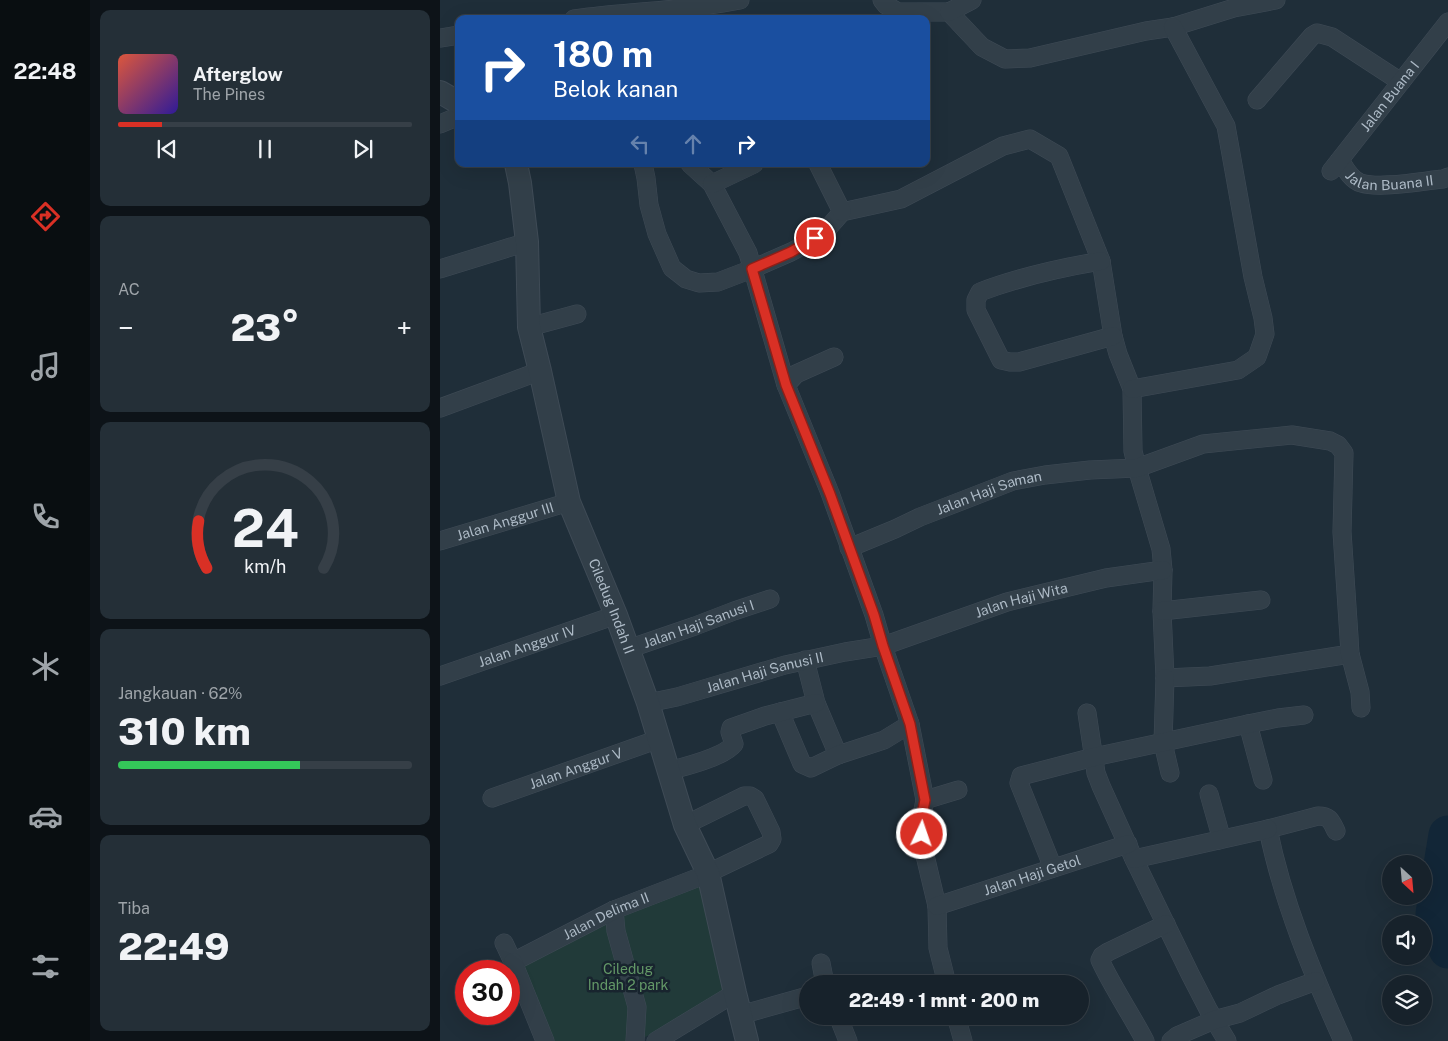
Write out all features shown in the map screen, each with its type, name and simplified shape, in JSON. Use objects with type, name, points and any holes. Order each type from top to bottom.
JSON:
[{"type":"street","points":[[623,15],[740,0]]},
{"type":"street","points":[[882,0],[886,5],[898,12],[949,12],[972,0]]},
{"type":"street","points":[[949,12],[982,47],[1005,59],[1030,58],[1146,31],[1173,27],[1234,8],[1276,0]]},
{"type":"street","points":[[1132,388],[1238,370],[1257,357],[1265,334],[1226,126],[1173,27]]},
{"type":"street","name":"Jalan Buana I","points":[[1335,166],[1446,27]]},
{"type":"street","points":[[1257,100],[1312,36],[1317,33],[1332,37],[1401,82]]},
{"type":"street","points":[[440,38],[455,36]]},
{"type":"street","points":[[440,92],[455,101]]},
{"type":"street","points":[[440,124],[455,118]]},
{"type":"street","points":[[644,167],[649,205],[657,234],[672,268],[686,279],[699,283],[718,282],[791,252],[815,238],[829,227],[842,212],[901,199],[1003,146],[1030,139],[1059,156],[1101,261],[1113,336],[1132,388],[1133,451],[1161,549],[1165,678],[1163,743],[1170,773]]},
{"type":"street","name":"Jalan Buana II","points":[[1335,166],[1360,183],[1382,186],[1448,177]]},
{"type":"street","name":"Ciledug Indah II","points":[[517,167],[527,242],[529,327],[568,502],[616,615],[648,704],[685,825],[705,874],[747,1041]]},
{"type":"street","points":[[693,167],[712,184],[748,252],[786,385],[850,548],[910,724],[925,800],[921,820],[923,848],[937,906],[938,948],[945,975]]},
{"type":"street","points":[[712,184],[748,167]]},
{"type":"street","points":[[820,167],[842,212]]},
{"type":"street","points":[[440,268],[527,242]]},
{"type":"street","points":[[1101,261],[1034,275],[980,292],[976,300],[976,310],[1001,360],[1010,362],[1019,362],[1113,336]]},
{"type":"street","points":[[529,327],[577,314]]},
{"type":"street","points":[[786,385],[796,374],[834,357]]},
{"type":"street","points":[[440,408],[540,370]]},
{"type":"street","name":"Jalan Haji Saman","points":[[850,548],[920,517],[1013,481],[1090,470],[1137,468],[1204,444],[1292,435],[1330,441],[1338,445],[1344,453],[1342,532],[1350,654],[1360,692],[1360,708]]},
{"type":"street","name":"Jalan Anggur III","points":[[440,541],[568,502]]},
{"type":"street","name":"Jalan Haji Wita","points":[[883,646],[1007,602],[1106,578],[1163,570]]},
{"type":"street","name":"Jalan Haji Sanusi I","points":[[628,649],[770,599]]},
{"type":"street","points":[[1162,611],[1261,600]]},
{"type":"street","name":"Jalan Anggur IV","points":[[440,676],[616,615]]},
{"type":"street","name":"Jalan Haji Sanusi II","points":[[648,704],[805,660],[883,646]]},
{"type":"street","points":[[1165,678],[1210,676],[1350,654]]},
{"type":"street","points":[[805,660],[816,703],[838,755]]},
{"type":"street","points":[[668,772],[722,754],[730,749],[734,744],[730,732],[731,728],[765,716],[816,703]]},
{"type":"street","points":[[780,712],[802,764],[811,768],[838,755],[884,740],[910,724]]},
{"type":"street","points":[[1087,713],[1096,773],[1190,974],[1227,1041]]},
{"type":"street","points":[[1053,868],[1019,784],[1021,776],[1094,757],[1304,714]]},
{"type":"street","points":[[1248,724],[1263,780]]},
{"type":"street","name":"Jalan Anggur V","points":[[492,798],[659,739]]},
{"type":"street","points":[[925,800],[958,790]]},
{"type":"street","points":[[1209,794],[1220,833],[1219,840]]},
{"type":"street","name":"Jalan Delima II","points":[[517,960],[614,910],[705,874],[769,844],[772,839],[771,832],[755,799],[744,796],[685,825]]},
{"type":"street","name":"Jalan Haji Getol","points":[[937,906],[1053,868],[1131,851],[1219,840],[1318,816],[1325,816],[1330,819],[1336,832]]},
{"type":"street","points":[[1268,829],[1294,923],[1316,980],[1343,1041]]},
{"type":"street","points":[[614,910],[616,932],[638,1007],[635,1041]]},
{"type":"street","points":[[1144,1041],[1132,1016],[1108,978],[1100,960],[1108,952],[1166,924]]},
{"type":"street","points":[[504,943],[512,960]]},
{"type":"street","points":[[821,963],[823,975]]},
{"type":"street","points":[[520,979],[545,1041]]},
{"type":"street","points":[[1171,1041],[1177,1036],[1214,1020],[1240,1013],[1316,980]]},
{"type":"street","points":[[656,1041],[734,993]]},
{"type":"street","points":[[740,1015],[799,999]]},
{"type":"street","points":[[842,1025],[848,1041]]},
{"type":"street","points":[[959,1025],[963,1041]]},
{"type":"green space","name":"Ciledug Indah 2 park","points":[[708,873],[735,993],[637,1041],[554,1041],[520,975],[520,960],[517,960]]},
{"type":"waterway","points":[[1448,835],[1435,914],[1448,949]]},
{"type":"route","points":[[815,238],[791,252],[752,269],[786,385],[830,494],[874,615],[910,724],[925,800],[921,820],[922,834]]}]
